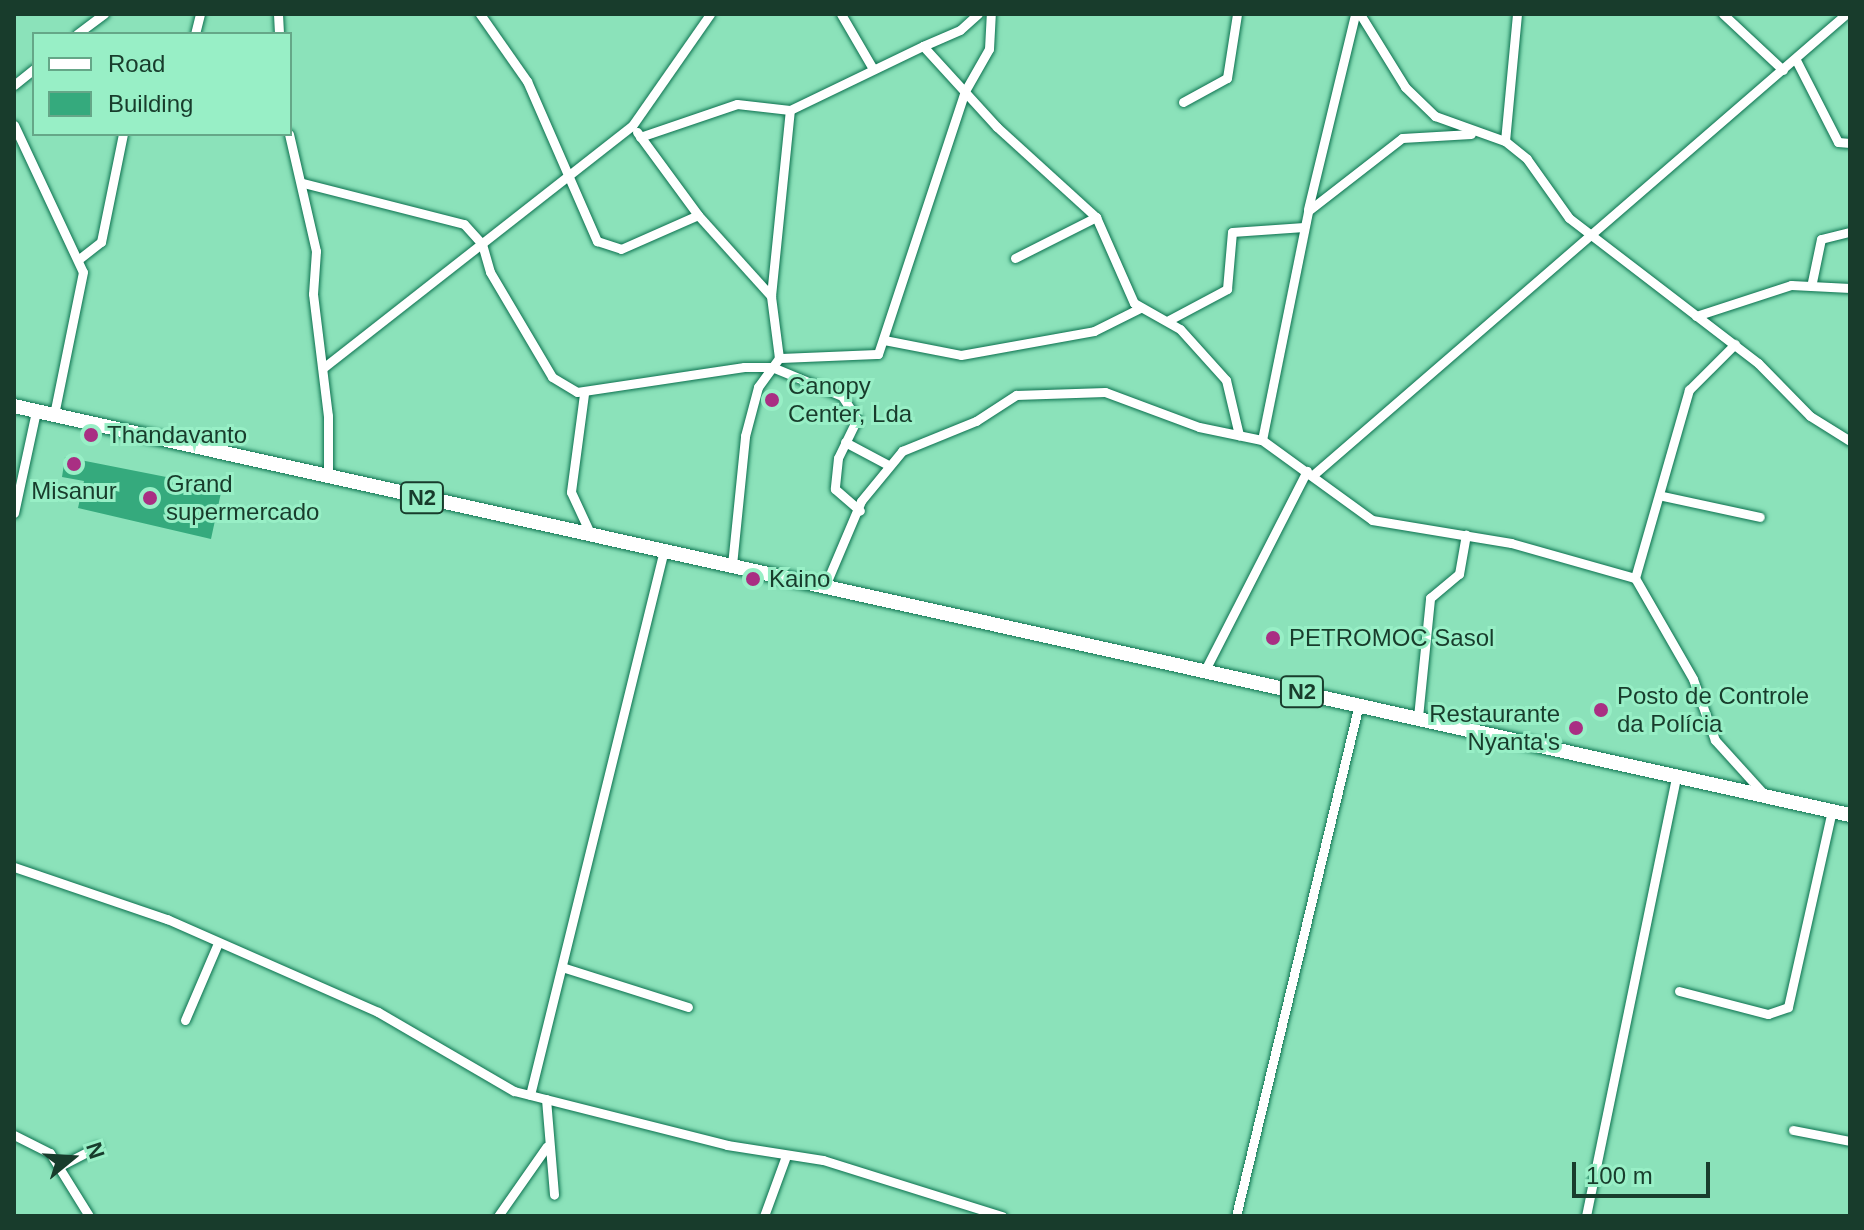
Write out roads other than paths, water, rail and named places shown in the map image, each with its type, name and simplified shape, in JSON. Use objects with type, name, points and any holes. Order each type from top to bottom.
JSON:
[{"type":"main road","name":"N2","points":[[14,406],[1850,815]]},
{"type":"street","points":[[80,32],[104,14]]},
{"type":"street","points":[[480,14],[523,73],[597,241],[614,250],[698,215]]},
{"type":"street","points":[[323,368],[632,126],[710,14]]},
{"type":"street","points":[[841,14],[872,67]]},
{"type":"street","points":[[640,137],[737,104],[790,110],[872,67],[960,30],[978,14]]},
{"type":"street","points":[[779,358],[878,354],[965,91],[989,49],[991,14]]},
{"type":"street","points":[[1183,102],[1227,78],[1237,14]]},
{"type":"street","points":[[1358,14],[1405,87],[1435,116],[1474,134],[1505,141],[1592,237],[1735,344],[1792,400],[1850,441]]},
{"type":"street","points":[[1262,440],[1304,227],[1358,14]]},
{"type":"street","points":[[1505,141],[1517,14]]},
{"type":"street","points":[[1723,14],[1783,70]]},
{"type":"street","points":[[1204,672],[1310,473],[1592,237],[1846,14]]},
{"type":"street","points":[[923,46],[965,91],[1096,217],[1140,308],[1169,320],[1226,380],[1239,435]]},
{"type":"street","points":[[1796,60],[1838,142],[1850,143]]},
{"type":"street","points":[[14,85],[32,71]]},
{"type":"street","points":[[732,565],[745,436],[758,387],[779,358],[771,296],[790,110]]},
{"type":"street","points":[[14,125],[48,207],[79,259],[82,290],[54,415]]},
{"type":"street","points":[[632,126],[698,215],[771,296]]},
{"type":"street","points":[[1308,211],[1393,142],[1474,134]]},
{"type":"street","points":[[79,259],[101,242],[123,136]]},
{"type":"street","points":[[290,136],[303,183],[316,251],[313,294],[323,368],[328,478]]},
{"type":"street","points":[[303,183],[458,220],[482,244],[490,272],[552,377],[584,394],[732,368],[772,367],[852,403],[857,419],[845,442],[835,489],[860,511]]},
{"type":"street","points":[[1015,258],[1096,217]]},
{"type":"street","points":[[1169,320],[1227,289],[1232,232],[1304,227]]},
{"type":"street","points":[[1812,282],[1821,239],[1850,232]]},
{"type":"street","points":[[1696,316],[1812,282],[1850,288]]},
{"type":"street","points":[[884,340],[961,355],[1094,331],[1140,308]]},
{"type":"street","points":[[1635,578],[1663,496],[1689,390],[1735,344]]},
{"type":"street","points":[[825,586],[860,511],[888,465],[913,443],[1038,391],[1105,392],[1199,427],[1262,440],[1372,520],[1466,535],[1635,578],[1693,679],[1715,740],[1764,794]]},
{"type":"street","points":[[584,394],[571,492],[590,533]]},
{"type":"street","points":[[14,513],[36,411]]},
{"type":"street","points":[[845,442],[888,465]]},
{"type":"street","points":[[1663,496],[1760,517]]},
{"type":"street","points":[[1418,717],[1430,598],[1459,574],[1466,535]]},
{"type":"street","points":[[530,1095],[565,968],[664,550]]},
{"type":"street","points":[[1236,1216],[1359,704]]},
{"type":"street","points":[[1586,1216],[1676,777]]},
{"type":"street","points":[[1679,991],[1768,1014],[1788,1007],[1832,810]]},
{"type":"street","points":[[14,867],[218,943],[405,1025],[485,1076],[530,1095],[786,1156],[831,1162],[1002,1216]]},
{"type":"street","points":[[185,1020],[218,943]]},
{"type":"street","points":[[565,968],[688,1007]]},
{"type":"street","points":[[546,1099],[547,1146],[554,1195]]},
{"type":"street","points":[[1793,1130],[1850,1141]]},
{"type":"street","points":[[14,1135],[41,1146],[60,1166],[89,1216]]},
{"type":"street","points":[[498,1216],[547,1146]]},
{"type":"street","points":[[60,1166],[97,1147]]},
{"type":"street","points":[[764,1216],[786,1156]]},
{"type":"place","name":"Canopy Center, Lda","points":[[772,400]]},
{"type":"place","name":"Thandavanto","points":[[91,435]]},
{"type":"place","name":"Misanur","points":[[74,464]]},
{"type":"place","name":"Grand supermercado","points":[[150,498]]},
{"type":"place","name":"Kaino","points":[[753,579]]},
{"type":"place","name":"PETROMOC Sasol","points":[[1273,638]]},
{"type":"place","name":"Posto de Controle da Polícia","points":[[1601,710]]},
{"type":"place","name":"Restaurante Nyanta's","points":[[1576,728]]}]
